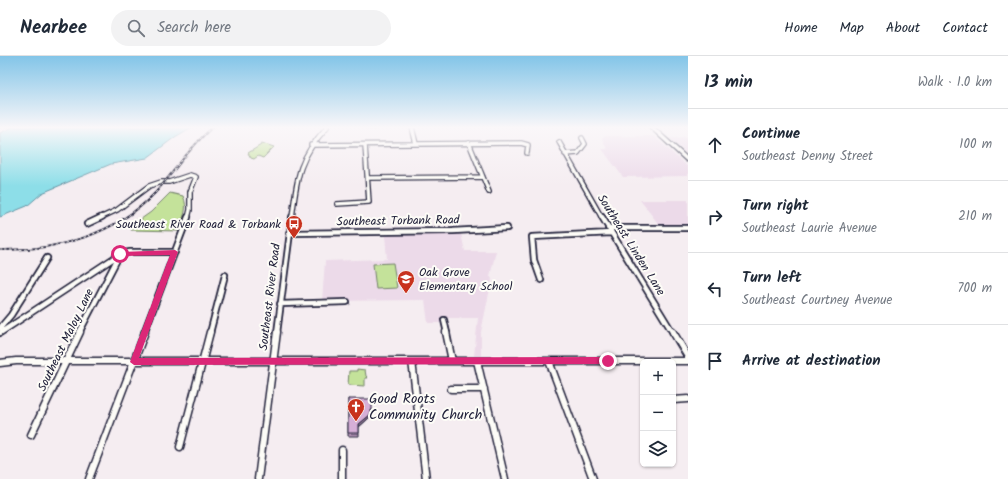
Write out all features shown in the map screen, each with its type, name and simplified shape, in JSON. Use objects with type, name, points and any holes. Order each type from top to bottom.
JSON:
[{"type":"main road","points":[[673,147],[688,160]]},
{"type":"street","name":"Southeast River Road","points":[[258,479],[297,174],[301,162],[310,147]]},
{"type":"street","points":[[337,204],[369,202],[365,147]]},
{"type":"street","points":[[471,147],[489,192]]},
{"type":"street","points":[[527,153],[529,147]]},
{"type":"street","name":"Southeast Linden Lane","points":[[561,147],[611,233],[688,357]]},
{"type":"street","points":[[565,154],[578,153],[583,147]]},
{"type":"street","points":[[87,224],[117,210],[149,186],[194,175],[196,179],[190,192],[189,214],[90,479]]},
{"type":"street","points":[[368,178],[483,177]]},
{"type":"street","name":"Southeast Torbank Road","points":[[289,233],[453,231],[507,228]]},
{"type":"street","points":[[608,228],[688,228]]},
{"type":"street","points":[[541,280],[534,260],[532,237],[611,233]]},
{"type":"street","points":[[0,333],[120,254],[175,252]]},
{"type":"street","name":"Southeast Maloy Lane","points":[[31,434],[65,361],[120,254]]},
{"type":"street","points":[[0,328],[11,315],[48,258]]},
{"type":"street","points":[[180,446],[225,275]]},
{"type":"street","points":[[280,304],[347,302]]},
{"type":"street","points":[[444,320],[452,361]]},
{"type":"street","points":[[0,363],[8,361],[452,361],[478,363],[549,361],[688,361]]},
{"type":"street","points":[[412,361],[426,479]]},
{"type":"street","points":[[549,361],[593,479]]},
{"type":"street","points":[[478,363],[505,479]]},
{"type":"street","points":[[451,389],[484,389]]},
{"type":"street","points":[[676,400],[688,400]]},
{"type":"street","points":[[342,450],[342,479]]},
{"type":"shaded area","points":[[606,147],[666,147],[688,167],[688,176],[623,177],[602,149],[607,149]]},
{"type":"shaded area","points":[[679,147],[688,147],[688,155]]},
{"type":"shaded area","points":[[640,200],[688,200],[688,226],[660,226]]},
{"type":"shaded area","name":"Oak Grove Elementary School","points":[[461,234],[465,251],[496,251],[490,276],[492,279],[481,332],[481,356],[474,356],[478,318],[442,318],[442,323],[428,323],[425,300],[322,301],[325,261],[387,259],[385,235]]},
{"type":"green space","points":[[258,147],[274,147],[263,158],[258,156],[254,159],[251,158],[248,153]]},
{"type":"green space","points":[[170,193],[183,196],[185,200],[185,213],[178,231],[131,230],[134,224],[151,212]]},
{"type":"green space","points":[[393,263],[397,288],[376,289],[373,264]]},
{"type":"green space","points":[[357,369],[365,370],[368,378],[365,378],[365,386],[348,385],[349,371],[357,371]]},
{"type":"water","points":[[0,147],[162,147],[147,158],[111,164],[42,193],[27,206],[0,217]]},
{"type":"building","name":"Good Roots Community Church","points":[[348,399],[372,399],[371,414],[359,424],[359,433],[348,433]]},
{"type":"railway","points":[[0,250],[21,250],[84,238],[122,220],[139,208],[155,193],[193,147]]},
{"type":"place","name":"Southeast River Road & Torbank","points":[[294,239]]},
{"type":"place","name":"Oak Grove Elementary School","points":[[406,294]]},
{"type":"place","name":"Good Roots Community Church","points":[[356,422]]},
{"type":"route","points":[[120,254],[130,252],[175,252],[134,362],[608,361]]}]
